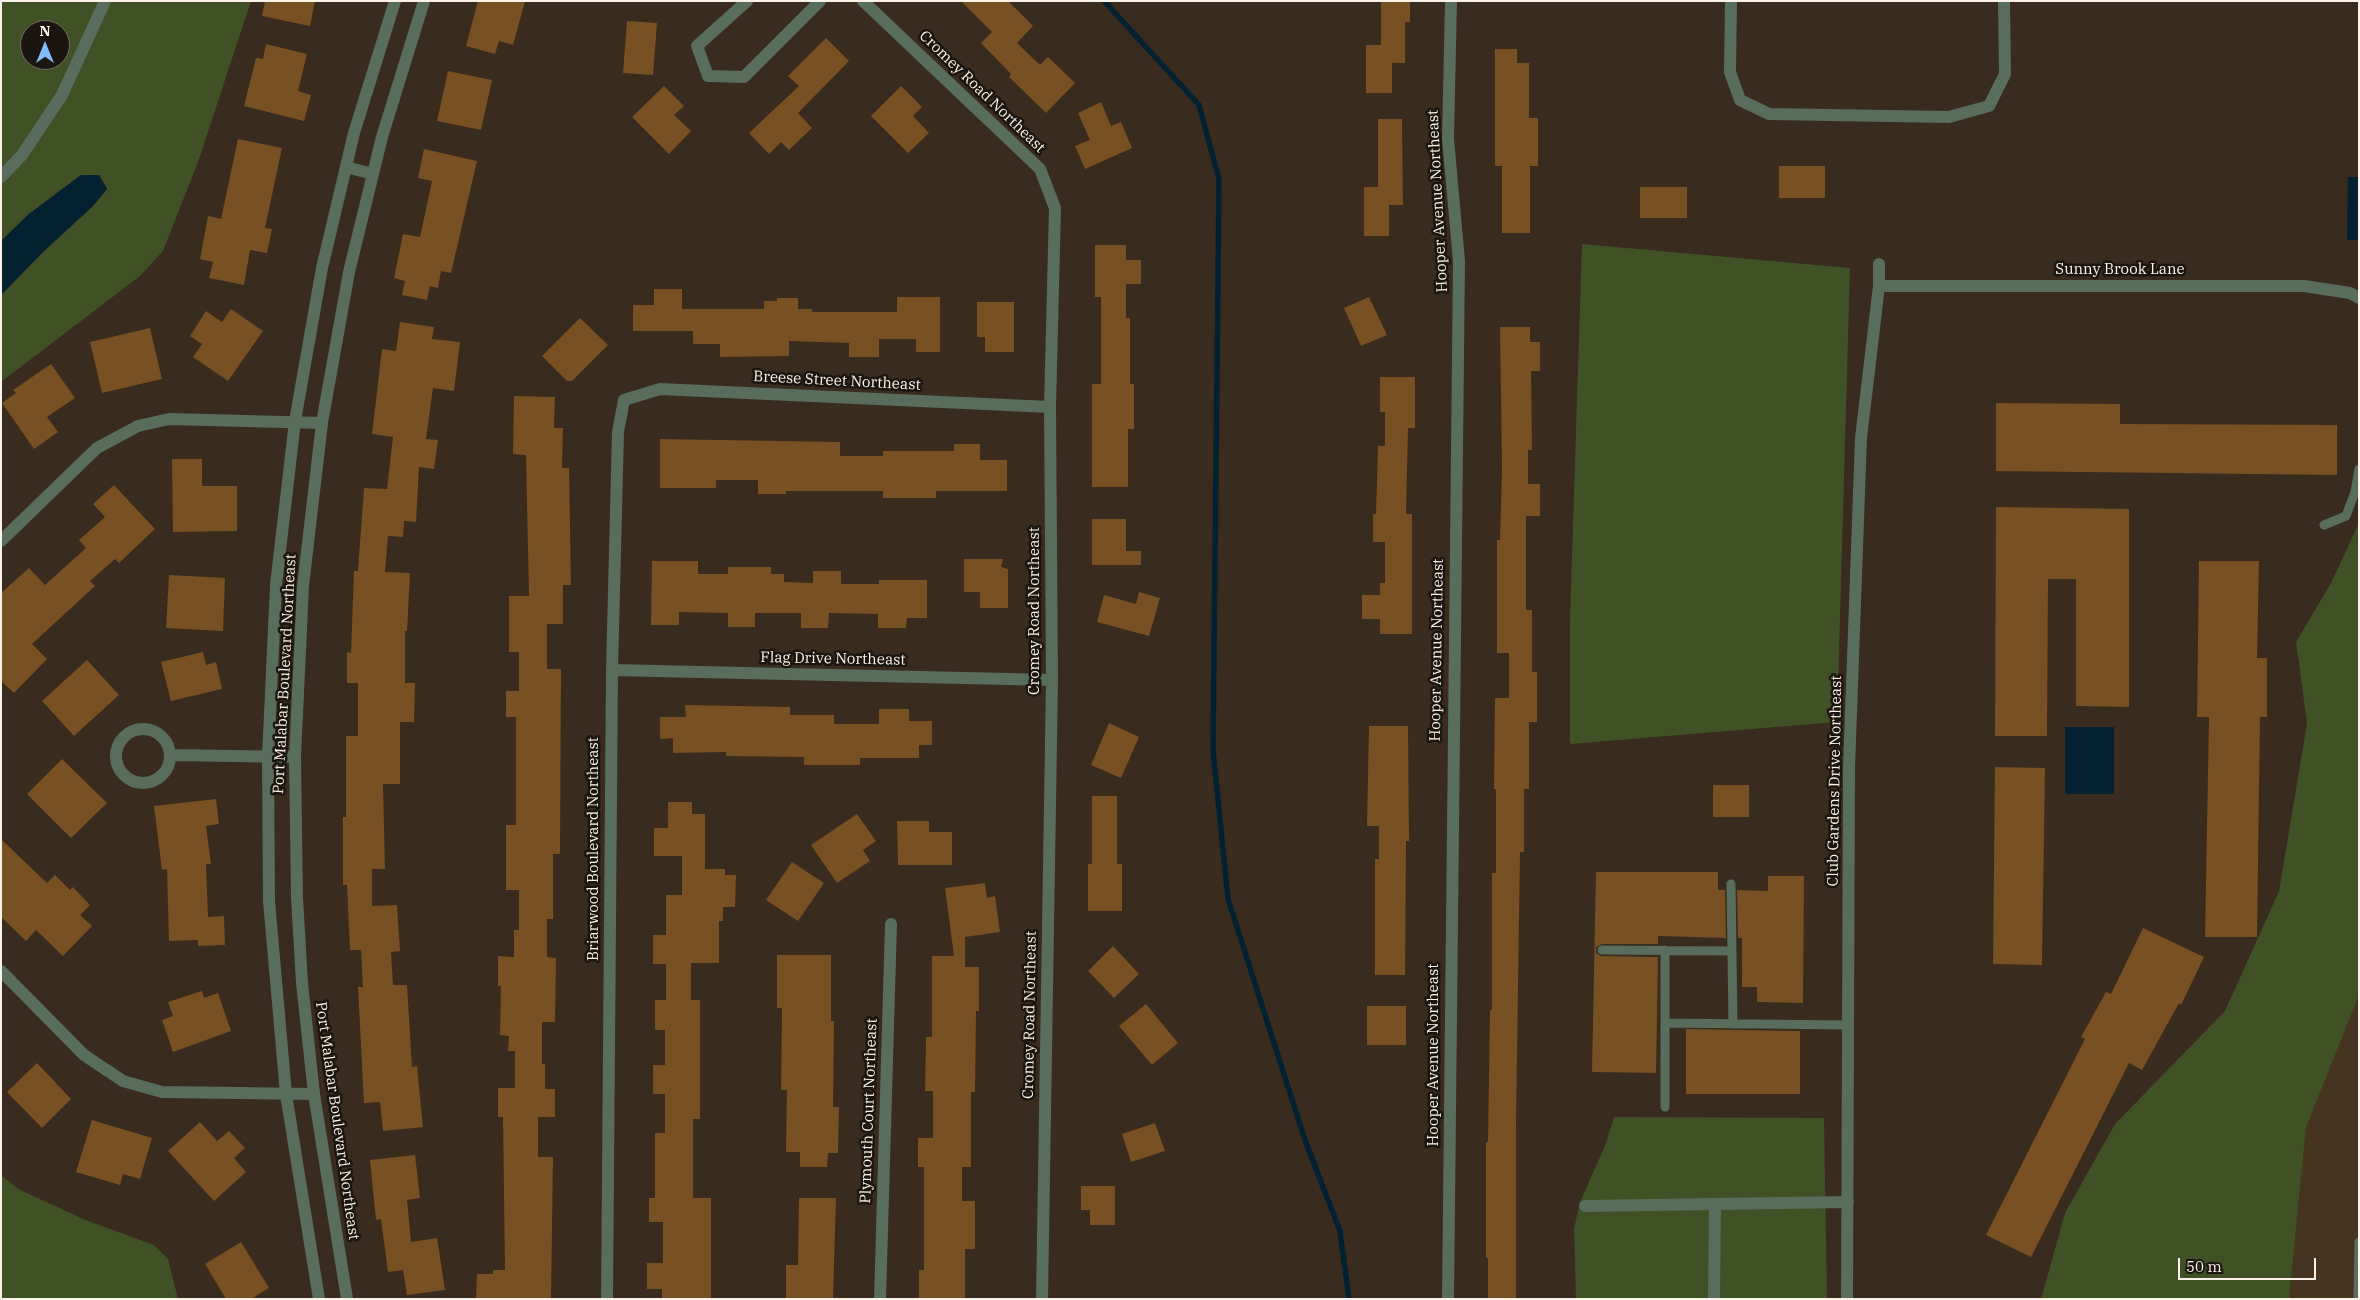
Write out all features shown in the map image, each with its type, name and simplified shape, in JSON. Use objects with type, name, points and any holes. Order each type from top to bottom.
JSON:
[{"type":"street","points":[[1,177],[22,155],[62,95],[105,1]]},
{"type":"street","name":"Port Malabar Boulevard Northeast","points":[[319,1299],[286,1094],[269,901],[268,757],[276,585],[295,421],[322,268],[346,167],[395,1]]},
{"type":"street","name":"Port Malabar Boulevard Northeast","points":[[347,1299],[314,1094],[302,983],[297,898],[295,757],[303,586],[322,423],[349,272],[382,137],[424,1]]},
{"type":"street","points":[[746,1],[698,46],[708,76],[744,78],[820,1]]},
{"type":"street","name":"Cromey Road Northeast","points":[[864,1],[1040,169],[1055,208],[1050,406],[1052,680],[1042,1299]]},
{"type":"street","name":"Hooper Avenue Northeast","points":[[1448,1299],[1459,261],[1448,138],[1451,1]]},
{"type":"street","points":[[1731,1],[1730,72],[1740,100],[1769,114],[1949,117],[1990,106],[2005,74],[2004,1]]},
{"type":"street","points":[[346,167],[373,174]]},
{"type":"street","name":"Club Gardens Drive Northeast","points":[[1847,1299],[1849,768],[1861,438],[1879,286],[1879,264]]},
{"type":"street","name":"Sunny Brook Lane","points":[[1879,286],[2304,286],[2350,294],[2359,298]]},
{"type":"street","name":"Breese Street Northeast","points":[[624,400],[660,389],[1050,406]]},
{"type":"street","name":"Briarwood Boulevard Northeast","points":[[607,1299],[612,670],[618,432],[624,400]]},
{"type":"street","points":[[1,541],[98,448],[138,426],[169,419],[322,423]]},
{"type":"street","name":"Flag Drive Northeast","points":[[612,670],[1052,680]]},
{"type":"street","points":[[143,729],[159,734],[165,739],[171,756],[165,773],[148,782],[130,779],[118,765],[116,757],[121,740],[127,734],[143,729]]},
{"type":"street","points":[[171,756],[295,757]]},
{"type":"street","name":"Plymouth Court Northeast","points":[[880,1299],[890,924]]},
{"type":"street","points":[[1,971],[84,1055],[123,1082],[162,1092],[314,1094]]},
{"type":"street","points":[[1585,1206],[1848,1202]]},
{"type":"street","points":[[1714,1204],[1714,1299]]},
{"type":"lane","points":[[2324,525],[2346,516],[2355,492],[2359,469]]},
{"type":"lane","points":[[1731,884],[1733,1024]]},
{"type":"lane","points":[[1602,950],[1732,951]]},
{"type":"lane","points":[[1666,950],[1666,1106]]},
{"type":"lane","points":[[1666,1023],[1849,1025]]},
{"type":"lane","points":[[2358,1299],[2359,1242]]},
{"type":"shaded area","points":[[2359,995],[2359,1299],[2289,1299],[2306,1128]]},
{"type":"green space","points":[[1,1],[251,1],[198,162],[163,251],[140,276],[1,382],[1,295],[44,251],[93,206],[107,189],[99,175],[81,175],[29,214],[1,241]]},
{"type":"green space","points":[[1582,244],[1850,268],[1837,722],[1570,744],[1570,618]]},
{"type":"green space","points":[[2359,523],[2359,995],[2306,1128],[2289,1299],[2041,1299],[2065,1213],[2115,1124],[2225,1011],[2279,891],[2307,723],[2296,642],[2331,583]]},
{"type":"green space","points":[[1614,1117],[1824,1118],[1827,1299],[1576,1299],[1574,1229],[1580,1202],[1605,1146]]},
{"type":"green space","points":[[1,1175],[20,1190],[88,1221],[154,1245],[168,1259],[178,1299],[1,1299]]},
{"type":"water","points":[[81,175],[99,175],[107,189],[93,206],[44,251],[1,295],[1,241],[29,214]]},
{"type":"water","points":[[2348,177],[2359,177],[2359,240],[2347,240]]},
{"type":"water","points":[[2065,727],[2114,727],[2114,794],[2065,794]]},
{"type":"building","points":[[265,1],[315,1],[310,26],[262,16]]},
{"type":"building","points":[[478,1],[525,1],[513,45],[499,41],[495,54],[466,46]]},
{"type":"building","points":[[961,1],[1008,1],[1033,26],[1017,43],[1040,65],[1048,57],[1075,83],[1046,113],[1009,77],[1011,74],[981,43],[992,32]]},
{"type":"building","points":[[1381,1],[1410,1],[1410,22],[1405,22],[1405,63],[1392,63],[1392,93],[1366,93],[1366,45],[1381,45]]},
{"type":"building","points":[[627,21],[657,23],[653,75],[623,73]]},
{"type":"building","points":[[826,38],[849,61],[798,113],[812,128],[789,150],[781,142],[769,154],[749,133],[799,86],[788,76]]},
{"type":"building","points":[[266,44],[307,54],[298,91],[311,95],[304,121],[244,106],[256,58],[263,59]]},
{"type":"building","points":[[1495,49],[1517,49],[1517,63],[1529,63],[1529,118],[1538,118],[1538,166],[1530,166],[1530,233],[1502,233],[1502,166],[1495,166]]},
{"type":"building","points":[[448,71],[492,80],[481,130],[437,121]]},
{"type":"building","points":[[664,86],[684,106],[674,115],[691,131],[669,154],[632,117]]},
{"type":"building","points":[[901,86],[922,107],[913,116],[929,133],[908,153],[871,116]]},
{"type":"building","points":[[1101,102],[1111,126],[1121,122],[1132,148],[1085,169],[1075,146],[1090,140],[1078,113]]},
{"type":"building","points":[[1378,119],[1402,119],[1403,205],[1389,205],[1389,236],[1364,236],[1364,187],[1378,187]]},
{"type":"building","points":[[238,139],[282,148],[265,228],[272,229],[267,253],[250,250],[244,285],[209,278],[213,262],[200,259],[208,216],[221,219]]},
{"type":"building","points":[[424,149],[477,161],[451,273],[441,271],[438,288],[430,286],[427,300],[402,295],[405,281],[394,278],[403,234],[420,237],[432,181],[418,178]]},
{"type":"building","points":[[1779,166],[1825,166],[1825,198],[1779,198]]},
{"type":"building","points":[[1640,187],[1687,187],[1687,218],[1640,218]]},
{"type":"building","points":[[1095,245],[1126,245],[1126,260],[1141,260],[1141,284],[1126,284],[1126,318],[1130,318],[1130,384],[1134,384],[1134,429],[1128,429],[1128,487],[1092,487],[1092,384],[1101,384],[1101,297],[1095,297]]},
{"type":"building","points":[[654,289],[682,289],[682,309],[764,309],[764,301],[777,301],[777,298],[798,298],[798,309],[812,309],[812,312],[897,312],[897,297],[940,297],[940,352],[916,352],[916,339],[879,339],[879,357],[849,357],[849,343],[789,341],[789,356],[720,357],[720,344],[693,344],[693,331],[633,331],[633,305],[654,305]]},
{"type":"building","points":[[1369,297],[1387,335],[1361,346],[1344,308]]},
{"type":"building","points":[[977,302],[1014,302],[1014,352],[985,352],[985,337],[977,337]]},
{"type":"building","points":[[231,309],[263,331],[228,381],[193,357],[202,344],[190,336],[206,311],[222,322]]},
{"type":"building","points":[[580,318],[608,345],[572,381],[567,381],[542,356]]},
{"type":"building","points":[[400,322],[434,327],[432,339],[460,342],[454,391],[433,388],[426,439],[438,440],[434,469],[419,467],[416,522],[404,521],[403,537],[388,536],[385,572],[410,573],[407,631],[405,631],[405,683],[415,683],[414,722],[400,722],[400,784],[383,784],[385,869],[372,869],[372,906],[397,905],[400,951],[391,952],[393,985],[407,985],[412,1067],[417,1066],[423,1127],[383,1131],[380,1102],[364,1103],[358,987],[363,987],[361,950],[350,950],[347,885],[343,885],[343,817],[346,817],[346,736],[358,736],[358,683],[347,683],[347,652],[351,653],[354,571],[358,571],[364,488],[387,489],[393,437],[372,434],[382,349],[396,351]]},
{"type":"building","points":[[1500,327],[1530,327],[1530,342],[1540,342],[1540,371],[1531,371],[1532,450],[1528,450],[1528,484],[1540,484],[1540,516],[1526,516],[1526,610],[1532,610],[1532,672],[1537,672],[1537,722],[1529,722],[1529,789],[1524,789],[1524,852],[1520,852],[1516,1123],[1516,1299],[1488,1299],[1488,1258],[1486,1258],[1486,1142],[1488,1142],[1490,1010],[1492,1010],[1492,873],[1496,873],[1496,789],[1494,789],[1495,698],[1509,698],[1509,653],[1497,653],[1497,540],[1500,540],[1502,469]]},
{"type":"building","points":[[150,328],[162,379],[102,393],[90,342]]},
{"type":"building","points":[[51,364],[75,398],[47,417],[58,432],[34,449],[2,403],[16,393],[13,390]]},
{"type":"building","points":[[1380,377],[1415,377],[1415,428],[1408,428],[1406,514],[1412,514],[1412,634],[1380,634],[1380,619],[1362,619],[1362,595],[1380,595],[1380,583],[1385,583],[1385,542],[1373,542],[1373,514],[1376,514],[1378,446],[1385,446],[1385,412],[1380,412]]},
{"type":"building","points":[[514,396],[555,397],[554,428],[563,428],[562,468],[569,468],[571,585],[563,585],[563,624],[547,624],[547,669],[561,669],[560,854],[553,854],[553,919],[547,919],[547,957],[556,958],[555,1022],[542,1022],[542,1064],[545,1064],[545,1089],[555,1089],[555,1117],[538,1117],[538,1157],[553,1157],[551,1299],[476,1299],[477,1274],[493,1274],[493,1270],[505,1270],[503,1117],[498,1117],[498,1088],[515,1088],[515,1051],[508,1051],[509,1036],[500,1035],[501,986],[498,986],[498,956],[514,957],[514,930],[519,930],[519,890],[506,890],[506,825],[516,825],[516,717],[506,717],[506,691],[519,691],[519,652],[509,652],[509,596],[529,596],[526,455],[513,454]]},
{"type":"building","points":[[1996,403],[2120,404],[2120,424],[2337,425],[2337,475],[1996,471]]},
{"type":"building","points":[[660,439],[840,442],[840,456],[883,456],[883,451],[954,451],[954,444],[980,444],[980,460],[1007,460],[1007,491],[936,491],[936,498],[883,498],[883,491],[786,491],[786,494],[758,494],[758,480],[716,480],[716,488],[660,488]]},
{"type":"building","points":[[172,459],[202,459],[202,486],[237,486],[237,531],[173,532]]},
{"type":"building","points":[[114,485],[155,529],[119,563],[115,559],[90,581],[95,586],[32,644],[47,659],[14,693],[1,681],[1,593],[29,568],[45,585],[86,548],[79,540],[105,517],[93,504]]},
{"type":"building","points":[[1996,507],[2129,509],[2129,707],[2076,706],[2076,579],[2048,579],[2047,736],[1995,736]]},
{"type":"building","points":[[1092,519],[1126,519],[1126,551],[1141,551],[1141,565],[1092,565]]},
{"type":"building","points":[[964,559],[1003,559],[1001,567],[1008,569],[1008,608],[980,608],[980,592],[964,592]]},
{"type":"building","points":[[652,561],[698,561],[698,574],[728,574],[728,567],[771,567],[771,574],[784,574],[784,582],[813,583],[813,571],[841,571],[841,584],[879,584],[879,580],[927,580],[927,618],[907,618],[906,628],[878,628],[878,614],[829,613],[828,628],[801,628],[801,613],[755,613],[755,627],[728,627],[728,613],[679,612],[679,625],[651,625]]},
{"type":"building","points":[[2199,561],[2259,561],[2257,658],[2267,658],[2267,717],[2260,717],[2257,937],[2205,937],[2209,717],[2197,717]]},
{"type":"building","points":[[169,575],[225,578],[223,631],[166,628]]},
{"type":"building","points":[[1139,592],[1160,598],[1149,636],[1097,622],[1104,595],[1136,604]]},
{"type":"building","points":[[203,652],[206,665],[216,662],[222,689],[171,701],[161,662]]},
{"type":"building","points":[[87,660],[119,695],[74,736],[42,701]]},
{"type":"building","points":[[685,705],[790,707],[790,715],[834,715],[834,724],[879,724],[879,709],[909,709],[909,721],[932,721],[932,745],[919,745],[919,758],[860,758],[860,765],[804,765],[804,757],[726,756],[726,752],[673,753],[673,738],[660,739],[660,717],[686,717]]},
{"type":"building","points":[[1109,723],[1139,737],[1121,778],[1091,765]]},
{"type":"building","points":[[1369,726],[1408,726],[1409,841],[1406,841],[1405,975],[1375,975],[1375,859],[1379,859],[1379,826],[1367,826]]},
{"type":"building","points":[[62,759],[107,803],[71,838],[27,794]]},
{"type":"building","points":[[1995,767],[2045,768],[2042,965],[1993,964]]},
{"type":"building","points":[[1713,785],[1749,785],[1749,817],[1713,817]]},
{"type":"building","points":[[1092,796],[1117,796],[1117,864],[1122,864],[1122,911],[1088,911],[1088,864],[1092,864]]},
{"type":"building","points":[[216,799],[219,824],[206,826],[211,864],[206,864],[208,917],[224,916],[225,945],[198,946],[198,940],[169,941],[167,869],[162,870],[154,806]]},
{"type":"building","points":[[668,802],[692,802],[692,814],[705,814],[705,869],[725,869],[725,875],[736,875],[735,907],[723,907],[723,921],[719,921],[719,963],[691,963],[691,1000],[700,1000],[700,1119],[693,1119],[693,1198],[711,1198],[711,1299],[662,1299],[662,1289],[647,1289],[647,1263],[663,1263],[663,1222],[649,1222],[649,1198],[655,1198],[655,1133],[665,1133],[665,1094],[653,1094],[653,1065],[665,1065],[665,1030],[655,1030],[655,1000],[666,1000],[666,964],[653,964],[653,935],[666,935],[666,895],[682,895],[682,856],[654,856],[654,828],[668,828]]},
{"type":"building","points":[[857,814],[876,841],[863,850],[870,861],[837,883],[811,845]]},
{"type":"building","points":[[897,821],[929,821],[929,832],[952,832],[952,865],[898,865]]},
{"type":"building","points":[[1,839],[47,883],[55,875],[70,890],[73,887],[90,905],[80,915],[92,926],[63,956],[36,930],[26,941],[1,917]]},
{"type":"building","points":[[792,862],[824,883],[798,921],[766,900]]},
{"type":"building","points":[[1596,872],[1718,872],[1718,890],[1725,890],[1726,938],[1658,936],[1658,944],[1602,944],[1596,947],[1596,953],[1601,956],[1658,957],[1656,1073],[1592,1072]]},
{"type":"building","points":[[1768,876],[1804,876],[1803,1003],[1757,1002],[1757,987],[1742,987],[1742,938],[1738,938],[1737,890],[1768,891]]},
{"type":"building","points":[[985,883],[987,898],[995,896],[1000,932],[965,937],[965,967],[979,967],[979,1011],[976,1011],[975,1092],[971,1092],[971,1167],[962,1167],[962,1201],[975,1201],[975,1249],[965,1249],[965,1299],[919,1299],[919,1270],[924,1270],[924,1167],[918,1167],[918,1138],[933,1138],[933,1091],[925,1091],[926,1037],[932,1037],[932,956],[954,956],[945,888]]},
{"type":"building","points":[[2143,928],[2204,957],[2181,1005],[2179,1003],[2142,1070],[2129,1063],[2031,1257],[1986,1235],[2085,1039],[2081,1037],[2106,992],[2111,994]]},
{"type":"building","points":[[1113,946],[1139,974],[1114,998],[1088,971]]},
{"type":"building","points":[[777,955],[831,955],[831,1021],[834,1021],[833,1107],[839,1107],[838,1153],[828,1153],[827,1167],[800,1167],[800,1152],[786,1152],[787,1090],[781,1090],[782,1008],[777,1008]]},
{"type":"building","points":[[202,991],[204,998],[218,993],[231,1031],[173,1052],[162,1020],[173,1016],[168,1002]]},
{"type":"building","points":[[1146,1004],[1178,1043],[1152,1065],[1119,1026]]},
{"type":"building","points":[[1367,1006],[1406,1006],[1406,1045],[1367,1045]]},
{"type":"building","points":[[1686,1029],[1800,1031],[1800,1094],[1686,1094]]},
{"type":"building","points":[[37,1063],[71,1099],[42,1128],[7,1092]]},
{"type":"building","points":[[92,1120],[152,1138],[140,1179],[123,1174],[120,1185],[76,1172]]},
{"type":"building","points":[[200,1122],[217,1141],[229,1131],[245,1148],[234,1158],[246,1172],[214,1201],[168,1151]]},
{"type":"building","points":[[1155,1123],[1165,1151],[1131,1162],[1122,1134]]},
{"type":"building","points":[[415,1155],[420,1198],[407,1200],[411,1242],[437,1238],[445,1290],[407,1295],[403,1270],[388,1272],[381,1219],[376,1220],[370,1160]]},
{"type":"building","points":[[1081,1186],[1115,1186],[1115,1225],[1090,1225],[1090,1210],[1081,1210]]},
{"type":"building","points":[[799,1198],[836,1198],[833,1299],[786,1299],[786,1265],[798,1265]]},
{"type":"building","points":[[241,1242],[269,1288],[251,1299],[226,1299],[205,1264]]},
{"type":"waterway","points":[[1104,1],[1199,105],[1219,179],[1213,750],[1228,899],[1305,1140],[1340,1231],[1349,1299]]}]
